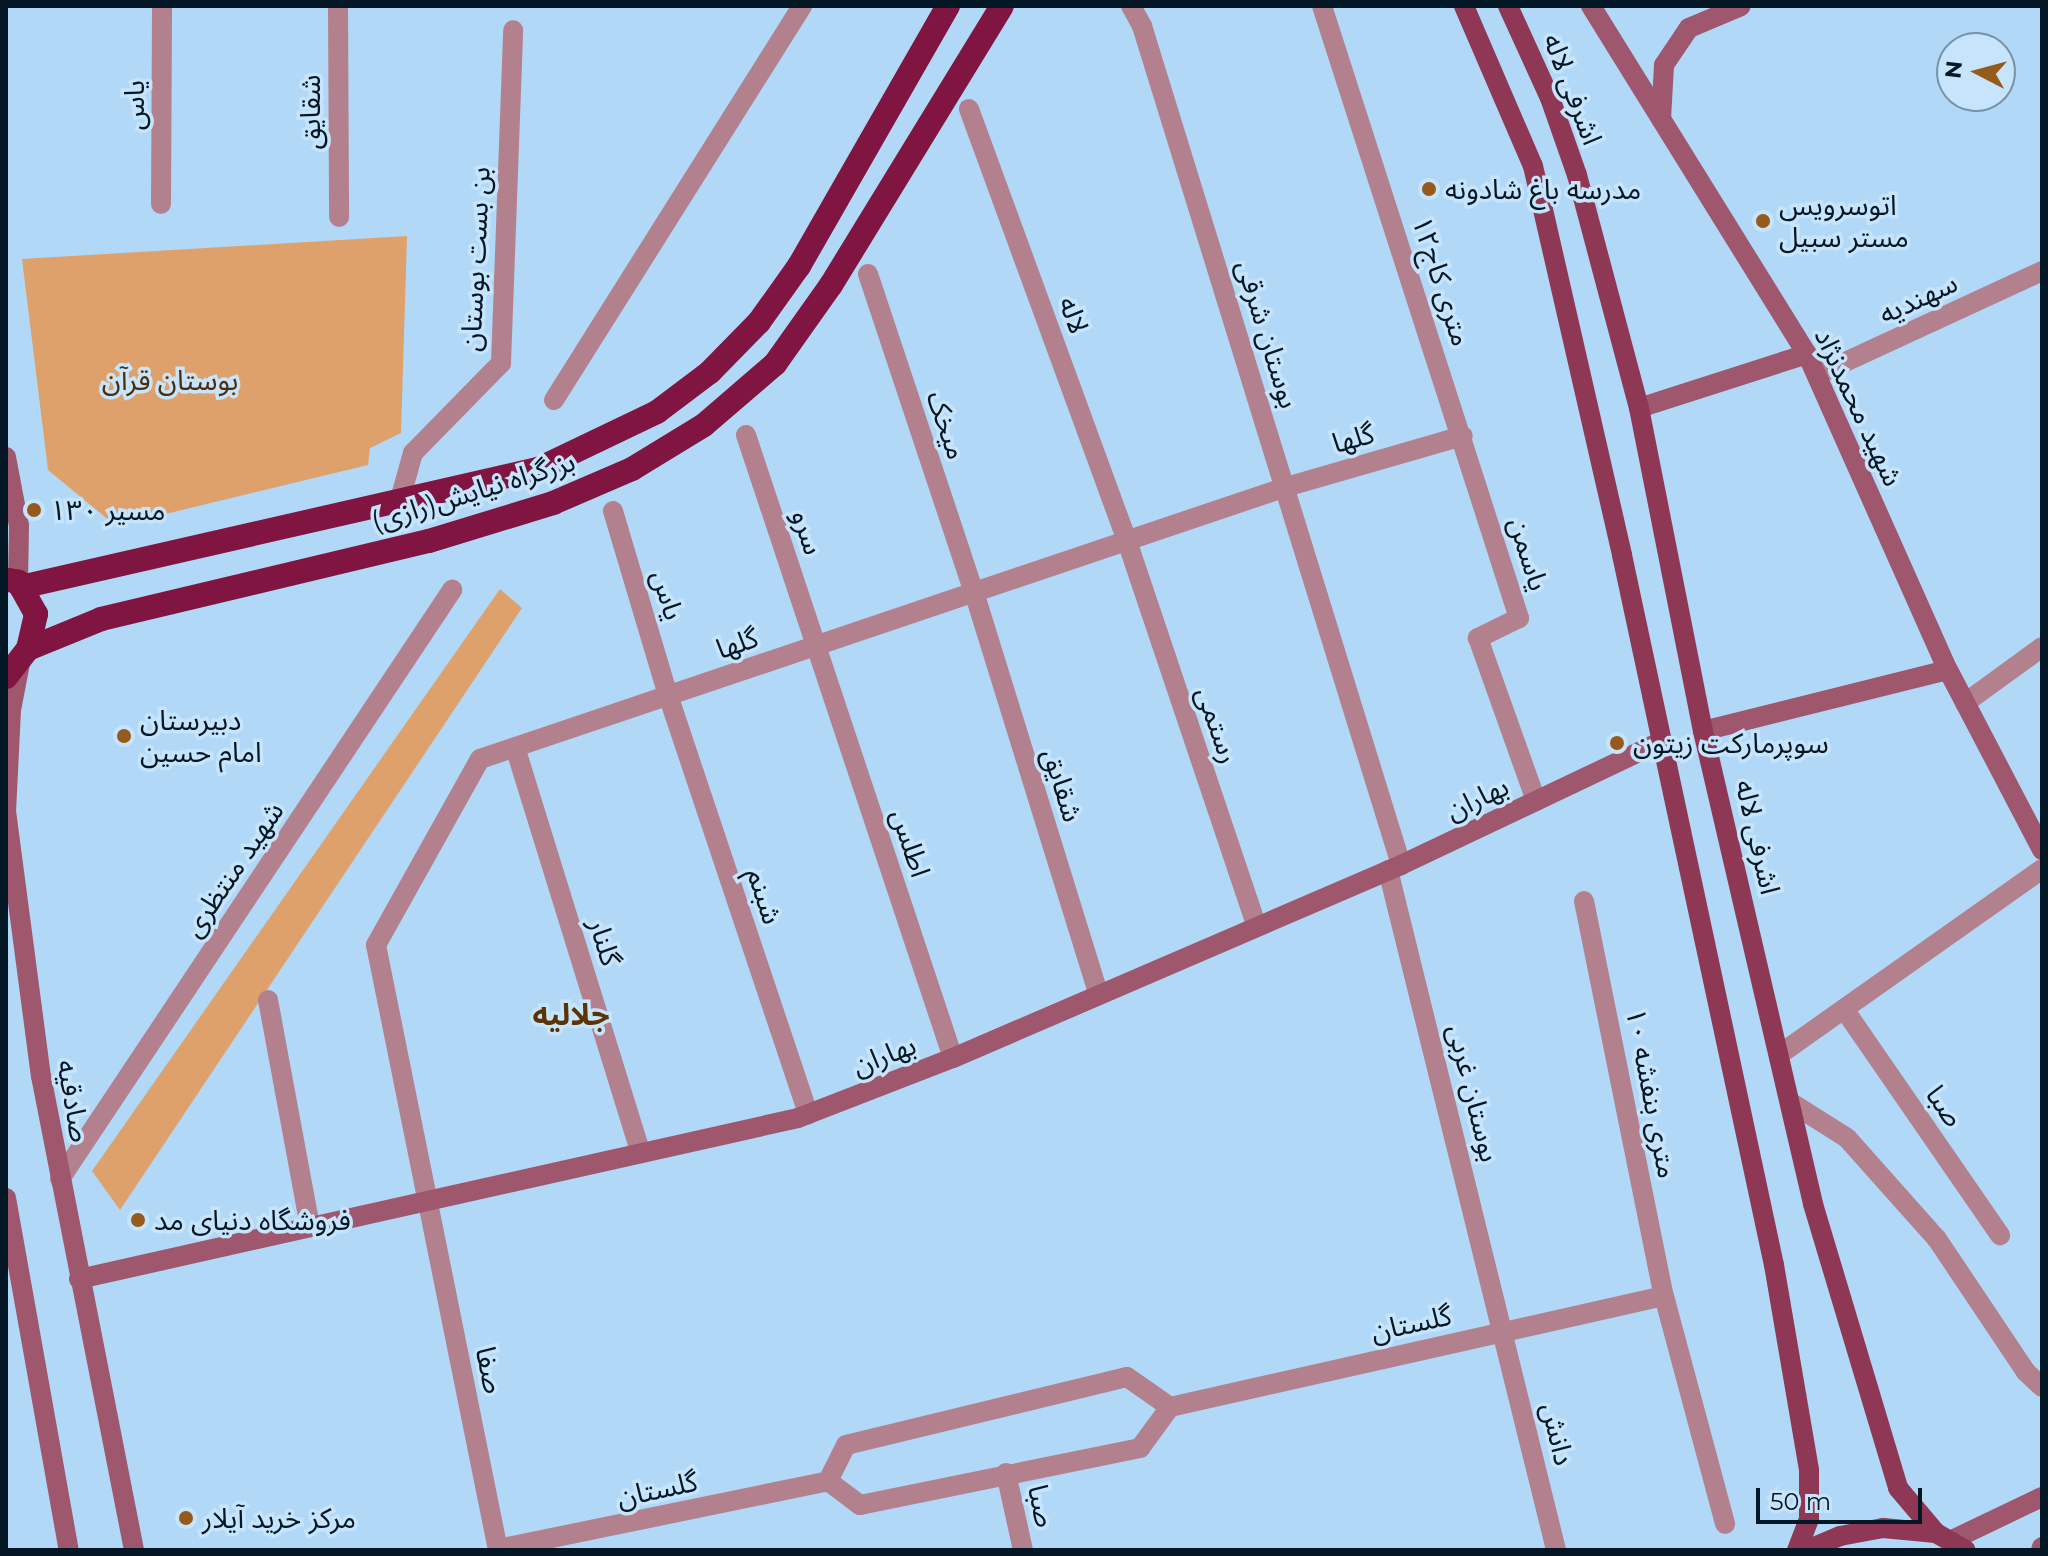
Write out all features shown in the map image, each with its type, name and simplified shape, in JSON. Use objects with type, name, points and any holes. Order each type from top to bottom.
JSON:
[{"type":"highway","name":"بزرگراه نیایش(رازی)","points":[[15,583],[399,503],[538,469],[657,412],[710,372],[759,322],[799,266],[948,6]]},
{"type":"highway","name":"بزرگراه نیایش(رازی)","points":[[18,661],[101,619],[429,541],[553,503],[632,469],[704,425],[775,364],[831,285],[1002,6]]},
{"type":"highway","points":[[15,583],[36,614],[18,661]]},
{"type":"main road","points":[[1464,6],[1533,166],[1662,741],[1774,1265],[1807,1455],[1809,1519],[1797,1550]]},
{"type":"main road","name":"اشرفی لاله","points":[[1508,6],[1577,175],[1639,408],[1703,731],[1813,1204],[1898,1488],[1951,1541]]},
{"type":"main road","name":"شهید محمدنژاد","points":[[1591,6],[1807,354],[1948,670],[2042,850]]},
{"type":"main road","points":[[1661,119],[1664,65],[1689,28],[1741,6]]},
{"type":"main road","points":[[1639,408],[1807,354]]},
{"type":"main road","points":[[6,457],[19,526],[15,583]]},
{"type":"main road","name":"صادقیه","points":[[18,661],[11,710],[6,811],[41,1076],[134,1550]]},
{"type":"main road","points":[[1703,731],[1948,670]]},
{"type":"main road","name":"بهاران","points":[[79,1279],[808,1114],[953,1058],[1257,927],[1394,867],[1662,741]]},
{"type":"main road","points":[[6,1198],[14,1295],[69,1550]]},
{"type":"main road","points":[[1807,1550],[1840,1536],[1883,1528],[1951,1541],[2042,1497]]},
{"type":"street","name":"یاس","points":[[161,204],[162,6]]},
{"type":"street","name":"شقایق","points":[[338,6],[339,217]]},
{"type":"street","points":[[554,400],[802,6]]},
{"type":"street","name":"بوستان شرقی","points":[[1131,6],[1147,40],[1286,487],[1394,867]]},
{"type":"street","name":"۱۲متری کاج","points":[[1322,6],[1463,436]]},
{"type":"street","name":"بن بست بوستان","points":[[399,503],[413,453],[501,363],[513,30]]},
{"type":"street","name":"لاله","points":[[969,109],[1127,541]]},
{"type":"street","name":"سهندیه","points":[[1817,375],[2042,271]]},
{"type":"street","name":"میخک","points":[[868,274],[974,592]]},
{"type":"street","name":"سرو","points":[[746,435],[815,646]]},
{"type":"street","name":"گلها","points":[[425,1201],[376,945],[480,759],[1286,487],[1463,436]]},
{"type":"street","name":"یاسمن","points":[[1463,436],[1519,618],[1478,638],[1536,801]]},
{"type":"street","name":"یاس","points":[[613,511],[668,695]]},
{"type":"street","name":"رستمی","points":[[1127,541],[1257,927]]},
{"type":"street","name":"شهید منتظری","points":[[60,1179],[452,590]]},
{"type":"street","name":"شقایق","points":[[974,592],[1099,995]]},
{"type":"street","name":"اطلس","points":[[815,646],[953,1058]]},
{"type":"street","points":[[1965,703],[2042,647]]},
{"type":"street","name":"شبنم","points":[[668,695],[808,1114]]},
{"type":"street","name":"گلنار","points":[[515,747],[641,1153]]},
{"type":"street","name":"بوستان غربی","points":[[1394,867],[1505,1331]]},
{"type":"street","points":[[1780,1054],[2042,869]]},
{"type":"street","name":"۱۰ متری بنفشه","points":[[1584,901],[1664,1296],[1725,1524]]},
{"type":"street","points":[[268,1000],[310,1227]]},
{"type":"street","name":"صبا","points":[[1844,1009],[2000,1235]]},
{"type":"street","points":[[1790,1102],[1847,1138],[1937,1239],[2026,1372],[2042,1387]]},
{"type":"street","name":"صفا","points":[[425,1201],[498,1549]]},
{"type":"street","name":"گلستان","points":[[1170,1407],[1664,1296]]},
{"type":"street","name":"دانش","points":[[1505,1331],[1556,1550]]},
{"type":"street","points":[[1127,1377],[1170,1407],[1140,1448],[1006,1473],[860,1505],[828,1481],[846,1445],[1127,1377]]},
{"type":"street","name":"صبا","points":[[1006,1473],[1023,1550]]},
{"type":"street","name":"گلستان","points":[[498,1549],[828,1481]]},
{"type":"green space","name":"بوستان قرآن","points":[[407,236],[401,433],[370,448],[368,465],[116,526],[48,470],[22,259]]},
{"type":"green space","points":[[500,589],[522,608],[120,1210],[92,1171]]},
{"type":"place","name":"مدرسه باغ شادونه","points":[[1429,189]]},
{"type":"place","name":"اتوسرویس مستر سبیل","points":[[1763,221]]},
{"type":"place","name":"مسیر ۱۳۰","points":[[34,510]]},
{"type":"place","name":"دبیرستان امام حسین","points":[[124,736]]},
{"type":"place","name":"سوپرمارکت زیتون","points":[[1617,743]]},
{"type":"place","name":"فروشگاه دنیای مد","points":[[138,1220]]},
{"type":"place","name":"مرکز خرید آیلار","points":[[186,1518]]},
{"type":"district","name":"جلالیه","points":[[571,1015]]}]
